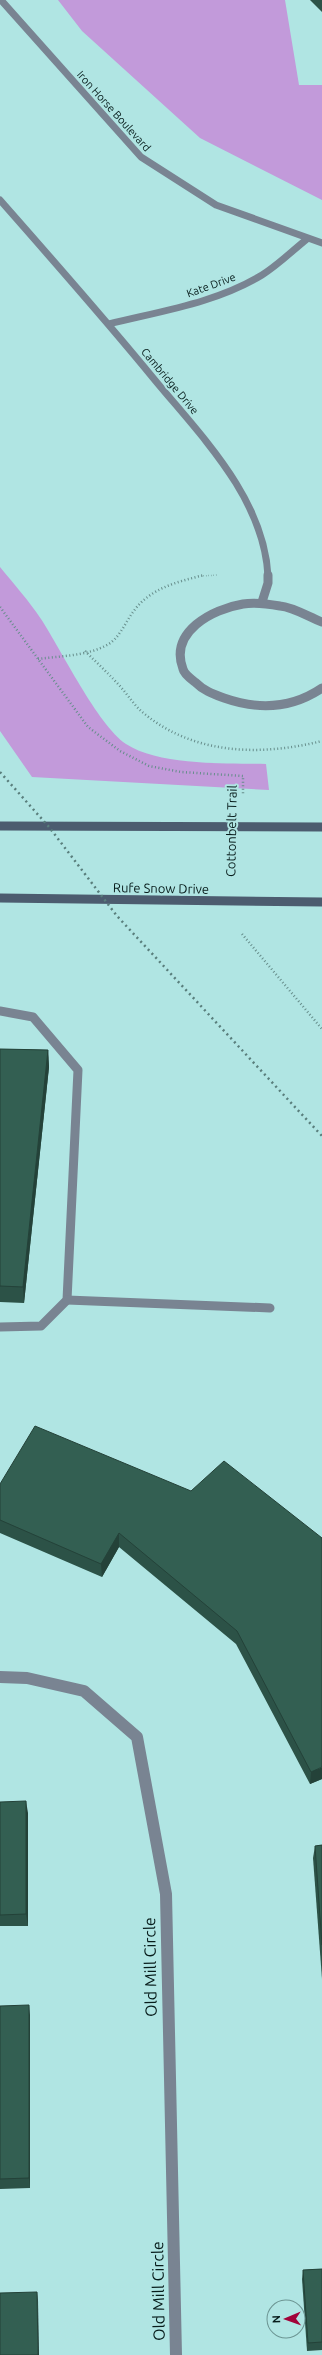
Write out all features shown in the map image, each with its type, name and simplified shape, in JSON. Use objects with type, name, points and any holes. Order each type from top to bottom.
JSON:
[{"type":"main road","points":[[0,826],[322,827]]},
{"type":"main road","name":"Rufe Snow Drive","points":[[0,898],[322,902]]},
{"type":"street","name":"Iron Horse Boulevard","points":[[1,0],[141,157],[216,205],[307,239],[322,243]]},
{"type":"street","name":"Cambridge Drive","points":[[0,200],[109,324],[228,470],[253,515],[267,559],[268,584],[262,602]]},
{"type":"street","name":"Kate Drive","points":[[109,324],[192,304],[230,291],[263,275],[307,239]]},
{"type":"street","points":[[322,622],[306,612],[285,605],[262,602],[222,607],[205,615],[192,624],[182,636],[178,651],[181,666],[190,680],[205,692],[225,701],[249,706],[273,706],[296,702],[322,688]]},
{"type":"street","points":[[0,1011],[33,1017],[78,1070],[67,1300],[40,1326],[0,1327]]},
{"type":"street","points":[[67,1300],[270,1308]]},
{"type":"street","name":"Old Mill Circle","points":[[0,1677],[27,1678],[84,1691],[137,1737],[166,1894],[176,2355]]},
{"type":"path","points":[[38,659],[85,651],[108,645],[122,629],[137,606],[159,588],[210,574],[223,575]]},
{"type":"path","name":"Cottonbelt Trail","points":[[0,607],[88,727],[120,751],[148,766],[181,772],[242,776],[241,826]]},
{"type":"path","points":[[240,902],[240,931],[322,1029]]},
{"type":"shaded area","points":[[58,0],[285,0],[299,85],[322,85],[322,200],[200,138],[82,31]]},
{"type":"shaded area","points":[[0,567],[41,619],[80,686],[103,721],[126,744],[140,751],[175,760],[213,763],[266,764],[269,790],[32,777],[0,731]]},
{"type":"building","points":[[0,1049],[48,1050],[23,1287],[0,1286]]},
{"type":"building","points":[[35,1426],[191,1491],[224,1461],[322,1538],[322,1767],[311,1772],[237,1631],[119,1533],[101,1564],[0,1520],[0,1484]]},
{"type":"building","points":[[26,1801],[26,1914],[0,1915],[0,1802]]},
{"type":"building","points":[[322,1845],[322,1945],[315,1846]]},
{"type":"building","points":[[29,2005],[29,2178],[0,2179],[0,2006]]},
{"type":"building","points":[[322,2269],[322,2342],[308,2343],[303,2270]]},
{"type":"building","points":[[37,2292],[38,2355],[0,2355],[0,2293]]},
{"type":"railway","points":[[0,772],[49,827],[117,916],[322,1136]]}]
